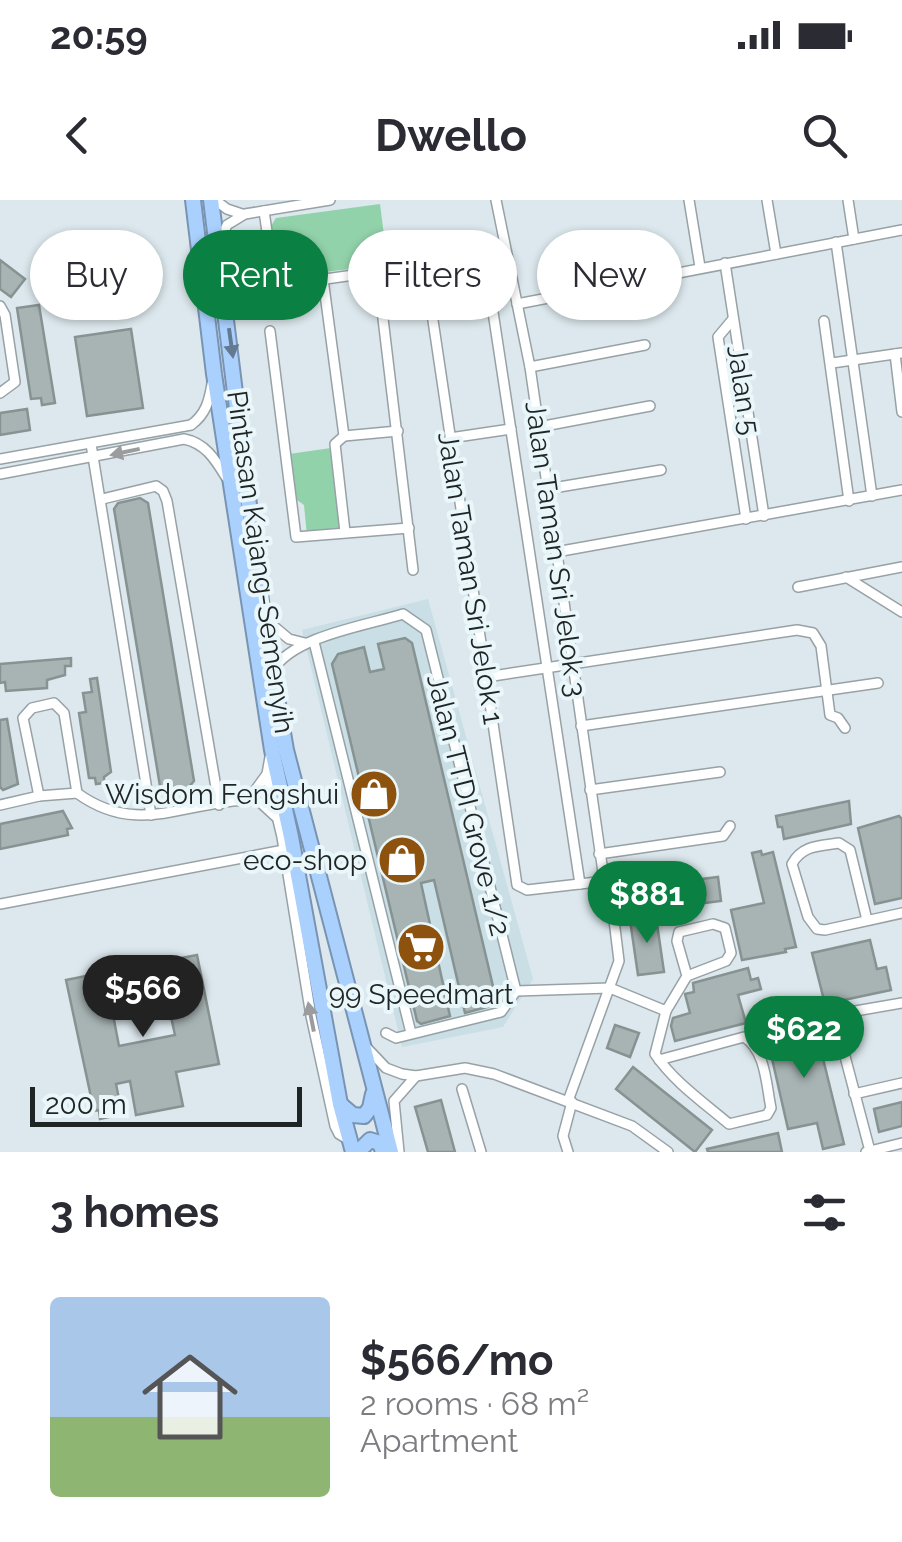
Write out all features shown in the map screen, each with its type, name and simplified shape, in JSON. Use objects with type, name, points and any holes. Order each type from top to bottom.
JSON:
[{"type":"highway","name":"Pintasan Kajang-Semenyih","points":[[193,200],[214,374],[272,750],[340,1104],[354,1148]]},
{"type":"highway","name":"Pintasan Kajang-Semenyih","points":[[213,200],[216,230]]},
{"type":"highway","name":"Pintasan Kajang-Semenyih","points":[[227,320],[263,616],[286,750],[391,1152]]},
{"type":"highway","points":[[340,1104],[359,1117],[368,1112],[373,1096],[371,1073]]},
{"type":"highway","points":[[354,1148],[370,1140],[380,1143],[383,1152]]},
{"type":"street","points":[[213,200],[244,214]]},
{"type":"street","points":[[225,230],[244,214],[330,200]]},
{"type":"street","name":"Jalan Taman Sri Jelok 3","points":[[496,200],[502,230]]},
{"type":"street","points":[[688,200],[700,267]]},
{"type":"street","points":[[768,200],[776,254]]},
{"type":"street","points":[[848,200],[854,239]]},
{"type":"street","points":[[517,304],[902,230]]},
{"type":"street","points":[[836,242],[872,496]]},
{"type":"street","name":"Jalan 5","points":[[725,263],[764,516]]},
{"type":"street","points":[[328,278],[361,274],[379,284],[414,570]]},
{"type":"street","points":[[0,306],[5,315],[15,382],[0,393]]},
{"type":"street","name":"Jalan Taman Sri Jelok 3","points":[[517,308],[530,367],[599,854]]},
{"type":"street","points":[[328,316],[344,436]]},
{"type":"street","points":[[732,319],[718,337],[746,519]]},
{"type":"street","name":"Jalan Taman Sri Jelok 1","points":[[433,320],[517,885],[526,890],[580,884]]},
{"type":"street","name":"Jalan Taman Sri Jelok 3","points":[[494,320],[580,884]]},
{"type":"street","points":[[824,321],[849,501]]},
{"type":"street","points":[[270,331],[296,537],[409,528]]},
{"type":"street","points":[[530,367],[645,346]]},
{"type":"street","points":[[832,363],[899,353],[902,412]]},
{"type":"street","points":[[0,460],[191,424],[206,407],[214,374]]},
{"type":"street","points":[[539,427],[650,406]]},
{"type":"street","points":[[450,438],[511,429]]},
{"type":"street","points":[[344,532],[335,444],[344,436],[398,430]]},
{"type":"street","points":[[0,474],[184,439],[209,452],[233,488]]},
{"type":"street","points":[[91,444],[152,815]]},
{"type":"street","points":[[548,489],[661,470]]},
{"type":"street","points":[[102,498],[156,486],[164,492],[219,804]]},
{"type":"street","points":[[556,552],[902,490]]},
{"type":"street","points":[[798,587],[902,567]]},
{"type":"street","points":[[846,576],[902,612]]},
{"type":"street","name":"Jalan TTDI Grove 1/2","points":[[310,642],[403,614],[426,630],[516,992]]},
{"type":"street","points":[[263,616],[290,639],[310,642]]},
{"type":"street","points":[[486,677],[796,630],[813,633],[821,646],[830,715],[845,728]]},
{"type":"street","points":[[272,672],[289,651],[310,642]]},
{"type":"street","points":[[310,642],[411,1033]]},
{"type":"street","points":[[581,726],[878,683]]},
{"type":"street","points":[[39,796],[23,718],[32,708],[54,704],[64,713],[77,794]]},
{"type":"street","points":[[0,805],[39,796],[77,794],[108,813],[152,815],[219,804],[254,792],[267,774],[272,750]]},
{"type":"street","points":[[590,790],[720,772]]},
{"type":"street","points":[[267,774],[284,850],[310,1016],[334,1126],[354,1148]]},
{"type":"street","points":[[238,800],[261,804],[277,818]]},
{"type":"street","points":[[580,884],[597,882],[603,872],[599,854],[723,836],[730,826]]},
{"type":"street","points":[[867,920],[850,850],[839,843],[805,848],[796,855],[792,864],[808,918],[817,929],[867,920],[902,912]]},
{"type":"street","points":[[0,904],[284,850]]},
{"type":"street","points":[[554,1152],[567,1150],[562,1136],[570,1102],[619,961],[613,912]]},
{"type":"street","points":[[659,1060],[744,1037],[754,1044],[760,1056],[771,1108],[767,1115],[729,1124],[674,1078],[659,1060],[655,1054],[666,1011],[686,976],[726,961],[732,953],[725,928],[712,924],[679,932],[677,940],[686,976]]},
{"type":"street","points":[[386,1033],[396,1038],[501,1012],[516,992],[610,988],[666,1011]]},
{"type":"street","points":[[902,1003],[844,1013],[838,1030],[868,1152],[902,1143]]},
{"type":"street","points":[[364,1045],[386,1068],[416,1076],[464,1068],[570,1102],[632,1126],[668,1152]]},
{"type":"street","points":[[399,1152],[394,1101],[416,1076]]},
{"type":"street","points":[[854,1094],[902,1082]]},
{"type":"street","points":[[462,1089],[481,1152]]},
{"type":"shaded area","points":[[428,599],[533,979],[503,1027],[402,1047],[302,630]]},
{"type":"green space","points":[[380,204],[383,230],[348,230],[348,269],[328,272],[328,230],[269,230],[276,218]]},
{"type":"green space","points":[[331,448],[342,530],[307,536],[304,505],[297,500],[289,454]]},
{"type":"building","points":[[0,260],[25,279],[11,297],[0,289]]},
{"type":"building","points":[[30,306],[30,320],[41,320],[55,403],[42,405],[41,398],[31,399],[17,308]]},
{"type":"building","points":[[131,329],[143,408],[87,416],[75,337]]},
{"type":"building","points":[[27,409],[30,430],[0,435],[0,413]]},
{"type":"building","points":[[140,498],[148,503],[194,781],[188,788],[167,791],[160,786],[114,509],[118,503]]},
{"type":"building","points":[[405,638],[412,643],[496,999],[491,1006],[465,1013],[434,880],[421,883],[450,1016],[421,1024],[417,1021],[332,664],[338,654],[364,647],[370,672],[384,669],[378,644]]},
{"type":"building","points":[[71,658],[65,675],[47,680],[47,688],[6,691],[5,682],[0,683],[0,664]]},
{"type":"building","points":[[97,678],[111,772],[104,777],[104,783],[96,784],[95,778],[89,778],[79,713],[86,712],[83,693],[92,692],[90,679]]},
{"type":"building","points":[[7,719],[18,784],[3,790],[0,720]]},
{"type":"building","points":[[849,801],[851,824],[784,839],[782,827],[778,827],[776,816]]},
{"type":"building","points":[[63,811],[72,828],[67,829],[68,835],[0,849],[0,824]]},
{"type":"building","points":[[899,816],[902,898],[875,904],[858,828]]},
{"type":"building","points":[[761,851],[762,855],[773,852],[796,947],[742,960],[731,910],[764,903],[752,853]]},
{"type":"building","points":[[718,877],[721,901],[657,909],[653,885]]},
{"type":"building","points":[[656,917],[664,972],[638,975],[630,920]]},
{"type":"building","points":[[870,940],[877,969],[886,967],[891,990],[825,1004],[812,953]]},
{"type":"building","points":[[197,955],[219,1064],[176,1072],[183,1106],[136,1115],[130,1081],[116,1084],[122,1114],[100,1119],[99,1110],[94,1111],[66,980],[111,971],[116,993],[109,994],[119,1046],[175,1035],[155,963]]},
{"type":"building","points":[[748,968],[751,980],[758,978],[761,989],[738,995],[746,1023],[675,1041],[673,1018],[690,1013],[685,994],[694,992],[693,983]]},
{"type":"building","points":[[813,1018],[844,1144],[823,1149],[817,1123],[788,1129],[766,1032]]},
{"type":"building","points":[[615,1025],[639,1033],[630,1057],[607,1048]]},
{"type":"building","points":[[633,1067],[712,1130],[695,1152],[616,1089]]},
{"type":"building","points":[[441,1100],[455,1152],[428,1152],[415,1107]]},
{"type":"building","points":[[902,1102],[902,1126],[879,1132],[874,1109]]},
{"type":"building","points":[[778,1133],[782,1152],[707,1149]]},
{"type":"place","name":"Wisdom Fengshui","points":[[374,794]]},
{"type":"place","name":"eco-shop","points":[[402,860]]},
{"type":"place","name":"99 Speedmart","points":[[421,947]]}]
